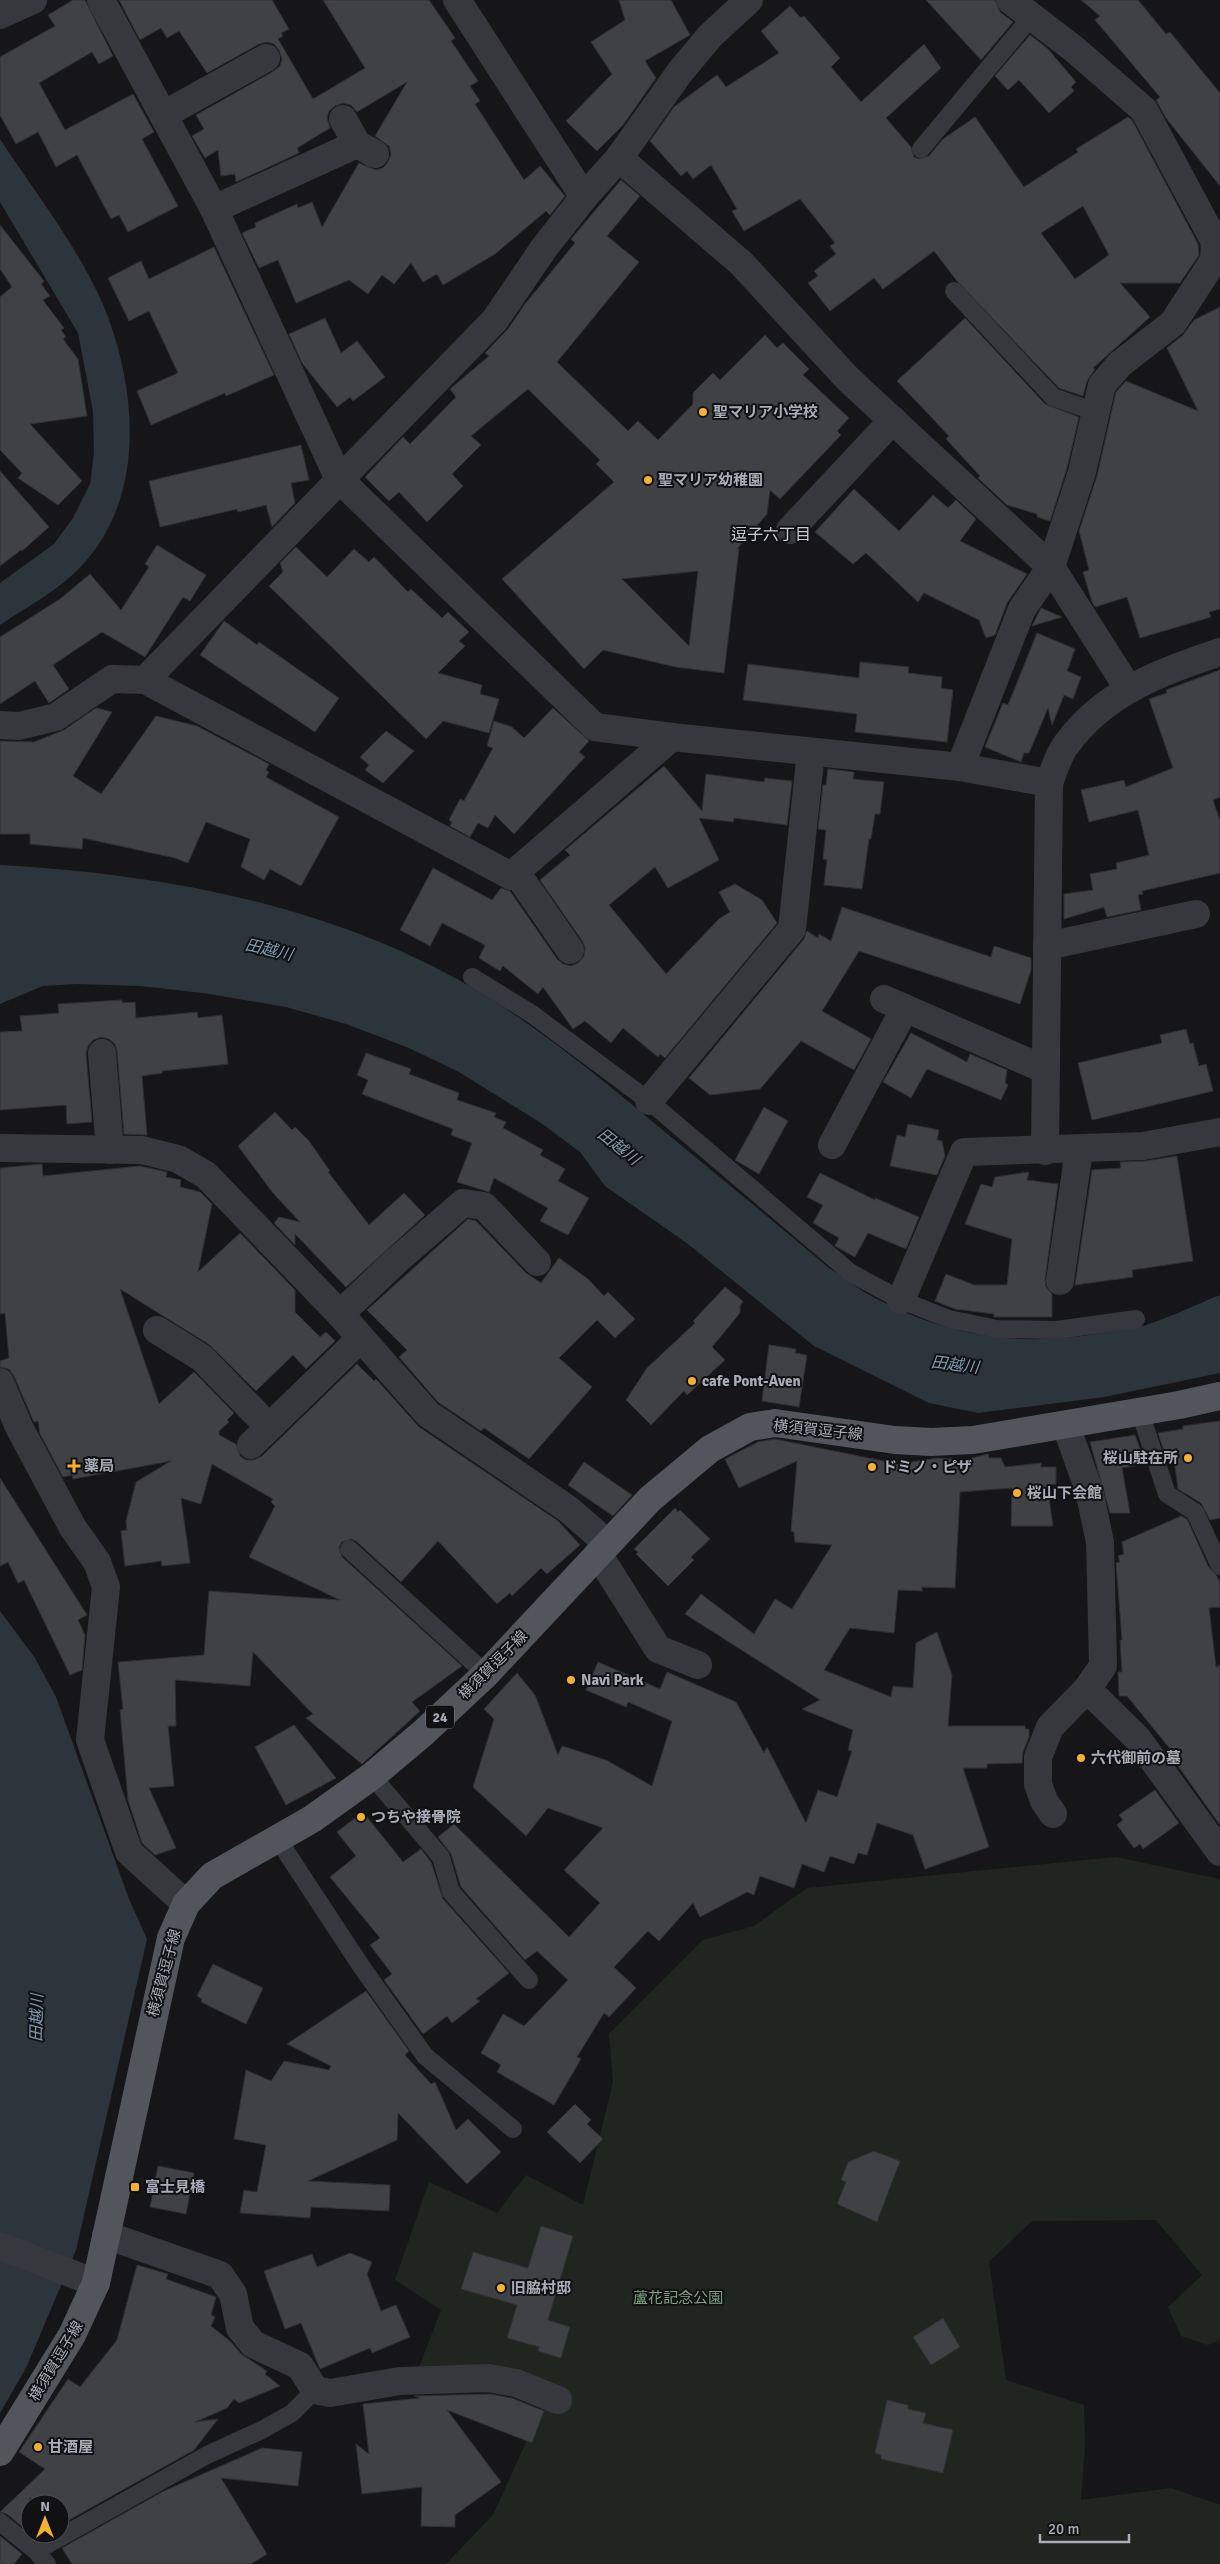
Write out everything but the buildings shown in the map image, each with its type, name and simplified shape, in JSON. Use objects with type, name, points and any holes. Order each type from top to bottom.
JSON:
[{"type":"main road","name":"横須賀逗子線","points":[[0,2452],[72,2335],[84,2279],[106,2234],[171,1938],[186,1904],[212,1876],[312,1819],[372,1776],[423,1733],[486,1674],[650,1499],[703,1455],[750,1428],[775,1423],[895,1440],[931,1442],[973,1440],[1066,1426],[1220,1396]]},
{"type":"street","points":[[0,15],[33,0]]},
{"type":"street","points":[[101,0],[165,114],[214,209],[339,479],[595,727],[672,737],[960,767],[1049,783]]},
{"type":"street","points":[[457,0],[584,197]]},
{"type":"street","points":[[146,680],[495,320],[544,248],[584,197],[620,158],[680,72],[710,36],[749,0]]},
{"type":"street","points":[[960,767],[1022,609],[1051,567],[1082,472],[1102,385],[1120,364],[1173,322],[1214,260],[1218,243],[1144,110],[1074,49],[1010,0]]},
{"type":"street","points":[[165,114],[266,58]]},
{"type":"street","points":[[214,209],[366,149],[343,119]]},
{"type":"street","points":[[620,158],[741,263],[848,379],[1051,567],[1128,688]]},
{"type":"street","points":[[790,530],[893,420]]},
{"type":"street","points":[[1045,1151],[1049,783],[1065,746],[1090,716],[1128,688],[1220,652]]},
{"type":"street","points":[[0,726],[19,726],[56,717],[112,679],[146,680],[511,876],[672,737]]},
{"type":"street","points":[[649,1101],[792,929],[811,752]]},
{"type":"street","points":[[516,872],[570,950]]},
{"type":"street","points":[[1047,946],[1196,914]]},
{"type":"street","points":[[832,1145],[894,1004],[1046,1070]]},
{"type":"street","points":[[102,1053],[110,1150]]},
{"type":"street","points":[[901,1300],[964,1152],[1079,1150],[1143,1146],[1220,1132]]},
{"type":"street","points":[[0,1148],[142,1150],[178,1159],[206,1175],[340,1314],[428,1414],[568,1509],[603,1549],[658,1649],[698,1665]]},
{"type":"street","points":[[1060,1281],[1079,1150]]},
{"type":"street","points":[[340,1314],[397,1260],[464,1203],[484,1206],[537,1262]]},
{"type":"street","points":[[158,1330],[202,1358],[260,1436],[361,1338]]},
{"type":"street","points":[[0,1382],[19,1427],[73,1528],[96,1562],[106,1587],[90,1740],[129,1852],[186,1904]]},
{"type":"street","points":[[1053,1814],[1044,1801],[1038,1784],[1038,1757],[1050,1727],[1087,1689],[1103,1666],[1100,1542],[1090,1490],[1066,1426]]},
{"type":"street","points":[[1087,1689],[1137,1738],[1220,1852]]},
{"type":"street","points":[[106,2234],[220,2275],[233,2294],[240,2328],[253,2344],[300,2366],[316,2390],[330,2393],[400,2381],[489,2378],[516,2383],[558,2400]]},
{"type":"street","points":[[0,2246],[84,2279]]},
{"type":"lane","points":[[921,149],[1032,16]]},
{"type":"lane","points":[[954,291],[1053,397],[1096,412]]},
{"type":"lane","points":[[472,978],[532,1014],[649,1101],[851,1273],[901,1300],[949,1319],[997,1329],[1057,1330],[1136,1319]]},
{"type":"lane","points":[[1140,1412],[1167,1494],[1195,1512],[1220,1566]]},
{"type":"lane","points":[[349,1549],[486,1674]]},
{"type":"lane","points":[[372,1776],[441,1857],[451,1892],[529,1980]]},
{"type":"lane","points":[[277,1838],[361,1966],[425,2056],[513,2129]]},
{"type":"lane","points":[[0,2522],[42,2558],[207,2455],[262,2430],[292,2413],[316,2390]]},
{"type":"green space","name":"蘆花記念公園","points":[[1116,1857],[1220,1879],[1220,2340],[1208,2345],[1181,2336],[1168,2307],[1202,2275],[1156,2220],[1032,2221],[989,2262],[1006,2380],[1084,2405],[1085,2445],[1081,2500],[1171,2488],[1220,2505],[1220,2564],[446,2564],[493,2515],[548,2394],[550,2385],[500,2366],[419,2367],[441,2310],[395,2280],[429,2182],[497,2213],[526,2175],[583,2205],[613,2082],[609,2034],[703,1940],[754,1926],[807,1888]]},
{"type":"water","points":[[0,139],[73,248],[108,317],[118,347],[125,379],[130,444],[126,476],[118,507],[104,535],[85,562],[45,596],[0,625],[0,583],[54,544],[73,518],[90,484],[94,453],[93,411],[78,333],[0,202]]},
{"type":"water","name":"田越川","points":[[0,865],[109,875],[217,892],[270,905],[374,940],[455,978],[515,1015],[543,1035],[626,1100],[829,1268],[873,1297],[928,1321],[956,1329],[984,1335],[1041,1339],[1071,1337],[1146,1325],[1220,1295],[1220,1373],[1104,1397],[978,1413],[929,1403],[814,1346],[688,1244],[605,1186],[580,1152],[541,1123],[459,1072],[409,1048],[346,1024],[286,1007],[203,993],[140,986],[77,984],[43,986],[0,1004]]},
{"type":"water","name":"田越川","points":[[0,1611],[35,1658],[56,1697],[129,1899],[147,1939],[76,2250],[26,2368],[0,2413]]},
{"type":"place","name":"聖マリア小学校","points":[[703,412]]},
{"type":"place","name":"聖マリア幼稚園","points":[[648,480]]},
{"type":"place","name":"cafe Pont-Aven","points":[[692,1381]]},
{"type":"place","name":"桜山駐在所","points":[[1188,1458]]},
{"type":"place","name":"薬局","points":[[74,1466]]},
{"type":"place","name":"ドミノ・ピザ","points":[[872,1467]]},
{"type":"place","name":"桜山下会館","points":[[1017,1493]]},
{"type":"place","name":"Navi Park","points":[[571,1680]]},
{"type":"place","name":"六代御前の墓","points":[[1081,1758]]},
{"type":"place","name":"つちや接骨院","points":[[361,1817]]},
{"type":"place","name":"富士見橋","points":[[135,2187]]},
{"type":"place","name":"旧脇村邸","points":[[501,2288]]},
{"type":"place","name":"甘酒屋","points":[[38,2447]]},
{"type":"district","name":"逗子六丁目","points":[[771,534]]}]
